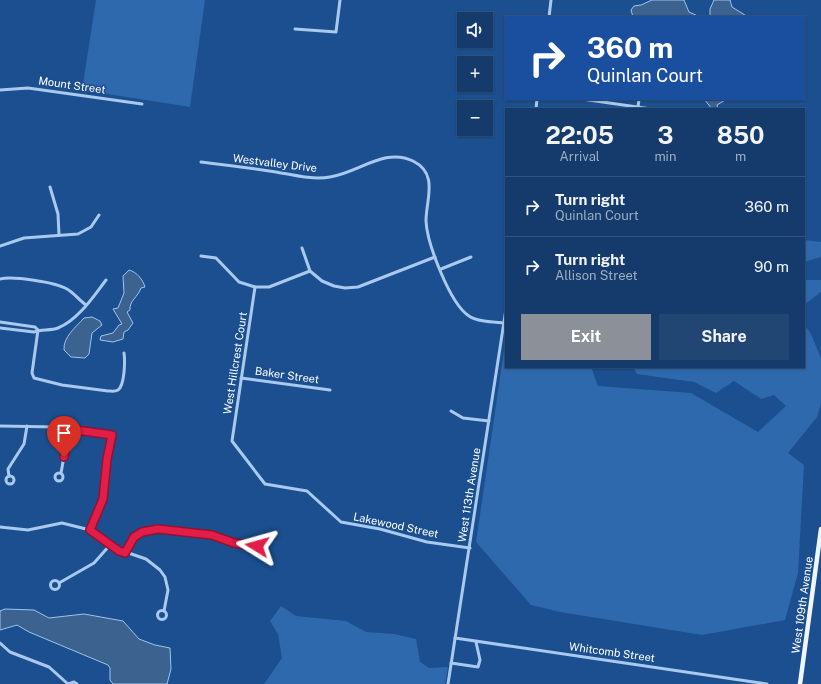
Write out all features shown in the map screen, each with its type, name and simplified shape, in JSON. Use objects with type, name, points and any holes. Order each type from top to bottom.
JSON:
[{"type":"main road","name":"West 109th Avenue","points":[[800,684],[821,529]]},
{"type":"street","points":[[295,29],[336,32],[340,0]]},
{"type":"street","points":[[549,16],[551,0]]},
{"type":"street","name":"Mount Street","points":[[0,90],[28,88],[142,104]]},
{"type":"street","points":[[588,100],[637,108]]},
{"type":"street","name":"Westvalley Drive","points":[[201,162],[314,178],[328,178],[340,175],[394,156],[404,157],[415,162],[427,175],[430,192],[426,220],[435,257],[451,295],[459,307],[469,316],[484,321],[504,323]]},
{"type":"street","points":[[50,187],[58,214],[59,235]]},
{"type":"street","points":[[0,246],[24,238],[78,234],[85,231],[98,215]]},
{"type":"street","points":[[302,248],[310,271],[322,281],[334,286],[345,288],[358,287],[435,257]]},
{"type":"street","points":[[201,256],[216,258],[239,282],[256,287],[268,287],[310,271]]},
{"type":"street","points":[[441,270],[471,257]]},
{"type":"street","points":[[0,279],[8,278],[57,284],[68,289],[86,305]]},
{"type":"street","points":[[0,328],[34,332],[38,330],[47,331],[65,325],[86,305],[106,280]]},
{"type":"street","name":"West Hillcrest Court","points":[[232,442],[256,287]]},
{"type":"street","name":"West 113th Avenue","points":[[448,684],[505,316]]},
{"type":"street","points":[[0,322],[35,327],[38,330]]},
{"type":"street","points":[[38,330],[32,373],[34,378],[44,382],[108,391],[117,390],[121,386],[122,381],[125,360],[124,353]]},
{"type":"street","name":"Baker Street","points":[[241,378],[330,390]]},
{"type":"street","points":[[451,411],[460,416],[489,421]]},
{"type":"street","points":[[0,426],[69,429],[112,435],[107,459],[103,499],[90,530]]},
{"type":"street","points":[[9,476],[8,469],[24,444],[27,426]]},
{"type":"street","points":[[61,473],[69,429]]},
{"type":"street","name":"Lakewood Street","points":[[232,442],[265,484],[307,491],[341,522],[380,529],[427,542],[470,548]]},
{"type":"street","points":[[0,527],[28,530],[62,523],[90,530],[110,545],[125,553],[146,559],[160,570],[165,577],[168,590],[164,611]]},
{"type":"street","points":[[125,553],[134,537],[142,532],[158,529],[192,534],[204,533],[234,543],[257,545]]},
{"type":"street","points":[[59,583],[94,563],[110,545]]},
{"type":"street","name":"Whitcomb Street","points":[[455,638],[767,684]]},
{"type":"street","points":[[451,663],[478,668],[480,660],[476,642]]},
{"type":"street","points":[[0,643],[10,652],[49,667],[68,684],[74,682],[77,684]]},
{"type":"shaded area","points":[[96,0],[205,0],[190,107],[82,90]]},
{"type":"shaded area","points":[[652,0],[684,0],[689,12],[698,16],[633,16],[631,10],[634,6],[641,5]]},
{"type":"shaded area","points":[[714,0],[730,0],[732,7],[746,16],[710,16],[710,9]]},
{"type":"shaded area","points":[[705,100],[725,100],[717,105],[718,108],[711,108]]},
{"type":"shaded area","points":[[805,240],[821,242],[821,257],[805,262]]},
{"type":"shaded area","points":[[129,270],[139,277],[145,287],[141,288],[132,301],[130,310],[127,312],[133,323],[128,330],[124,332],[123,339],[113,342],[100,340],[101,336],[113,333],[119,325],[122,324],[113,309],[118,308],[124,293],[123,276]]},
{"type":"shaded area","points":[[805,280],[821,280],[821,292],[805,304]]},
{"type":"shaded area","points":[[92,317],[100,321],[102,325],[92,333],[89,354],[85,358],[71,357],[64,350],[64,345],[68,337],[84,318]]},
{"type":"shaded area","points":[[805,325],[811,334],[821,358],[821,403],[817,417],[788,453],[804,465],[798,573],[785,620],[702,635],[560,612],[531,605],[476,542],[505,344],[505,368],[591,368],[598,386],[691,393],[758,432],[786,406],[774,395],[761,399],[734,381],[716,393],[694,382],[637,374],[634,368],[805,368]]},
{"type":"shaded area","points":[[281,606],[296,616],[346,621],[366,632],[394,634],[416,639],[420,662],[429,668],[448,667],[445,684],[264,684],[282,658],[278,634],[270,621]]},
{"type":"shaded area","points":[[5,609],[34,610],[49,618],[84,614],[123,621],[139,639],[155,645],[170,648],[171,669],[167,684],[113,684],[110,680],[110,668],[108,665],[29,632],[17,625],[0,630],[0,611]]},
{"type":"route","points":[[64,457],[69,429],[112,435],[107,459],[103,499],[90,530],[119,551],[125,553],[134,537],[142,532],[158,529],[192,534],[204,533],[234,543],[257,546]]}]
